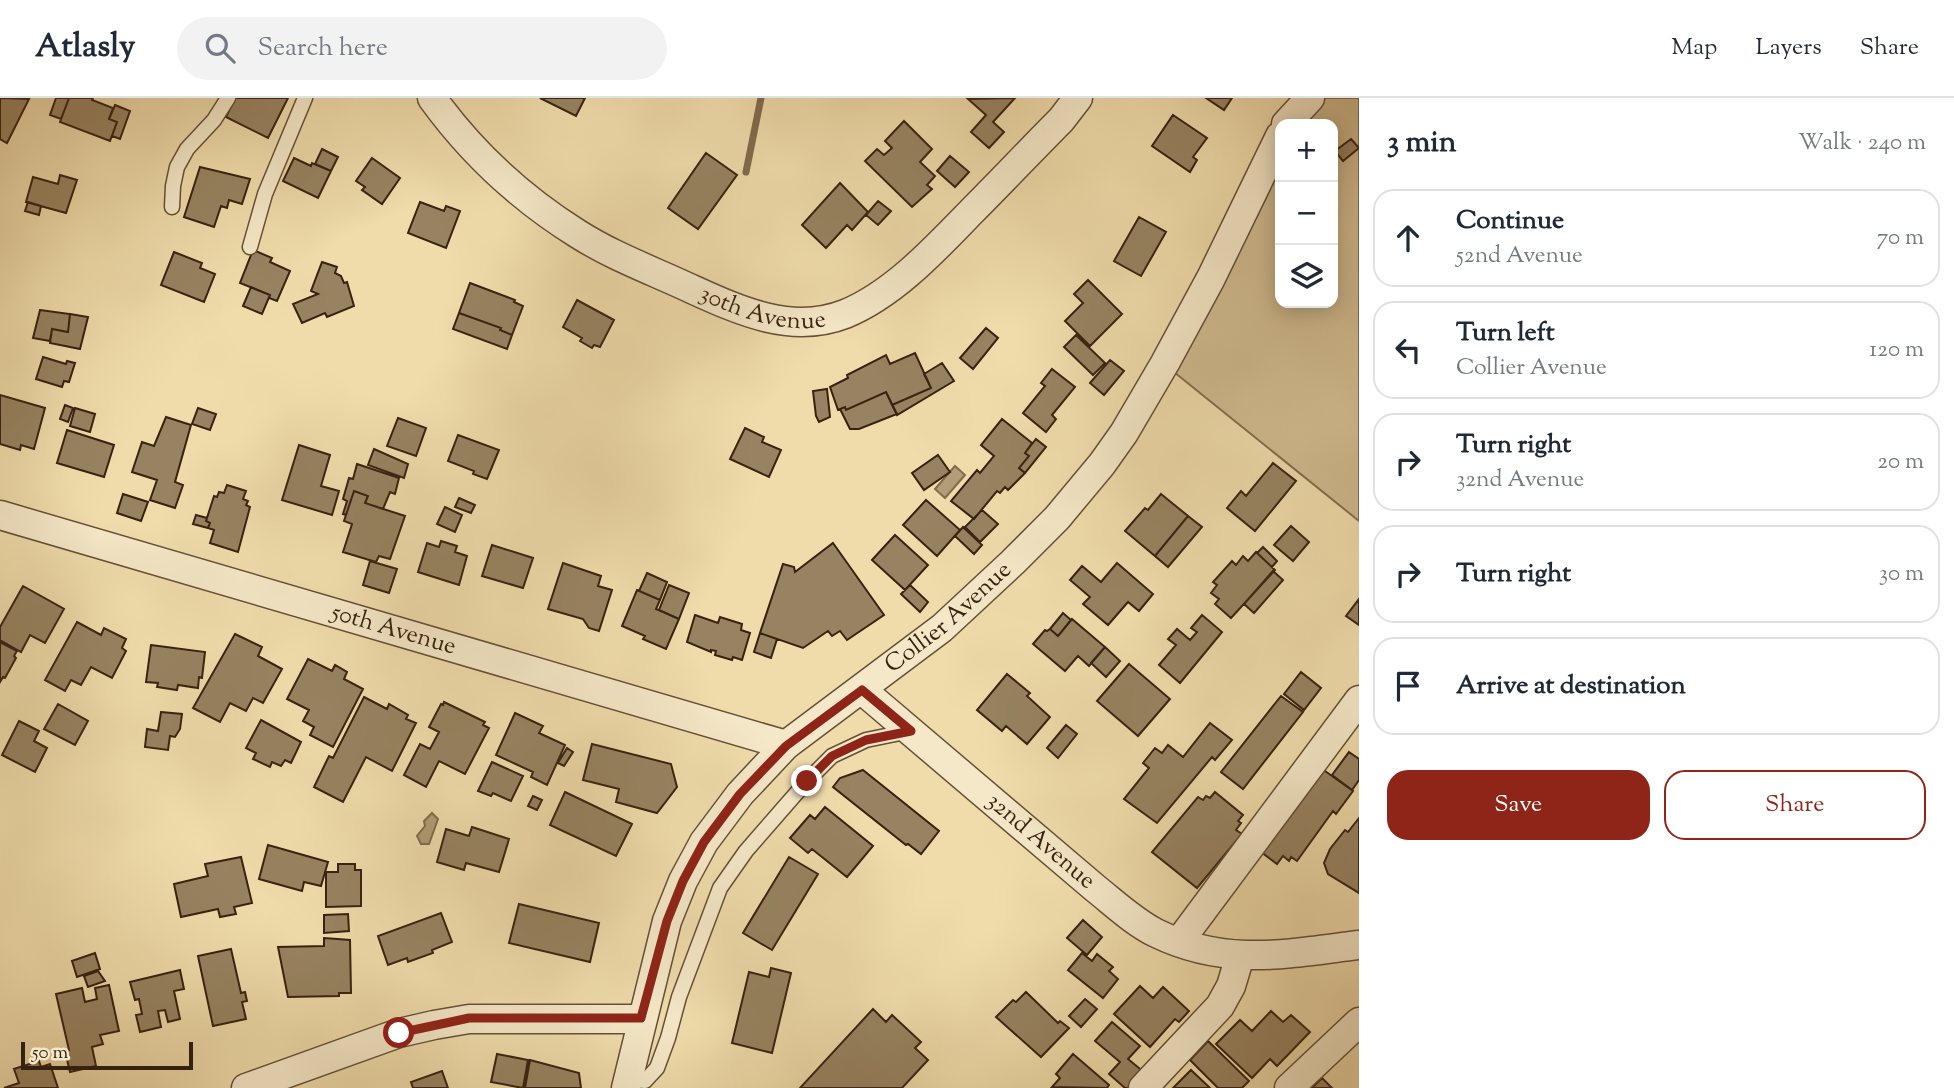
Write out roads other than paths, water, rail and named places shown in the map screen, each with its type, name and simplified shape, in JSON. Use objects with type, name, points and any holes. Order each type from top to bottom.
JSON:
[{"type":"street","name":"30th Avenue","points":[[432,98],[465,141],[492,168],[579,235],[744,313],[777,320],[802,321],[844,314],[872,300],[926,258],[1061,120],[1078,98]]},
{"type":"street","points":[[1291,119],[1310,98]]},
{"type":"street","name":"Collier Avenue","points":[[627,1084],[641,1018],[667,921],[683,881],[704,842],[740,794],[786,746],[942,628],[1057,518],[1102,464],[1124,433],[1165,363],[1211,278],[1275,145]]},
{"type":"street","name":"50th Avenue","points":[[0,515],[786,746]]},
{"type":"street","name":"32nd Avenue","points":[[862,690],[1132,918],[1155,933],[1212,952],[1240,956],[1359,945]]},
{"type":"street","points":[[1179,943],[1359,700]]},
{"type":"street","points":[[1143,1088],[1220,1006],[1231,986],[1240,956]]},
{"type":"street","points":[[246,1088],[399,1033],[469,1018],[641,1018]]},
{"type":"street","points":[[1289,1088],[1359,1022]]},
{"type":"lane","points":[[172,207],[177,167],[187,149],[214,121],[228,98]]},
{"type":"lane","points":[[250,247],[265,194],[306,98]]},
{"type":"lane","points":[[627,1084],[645,1081],[657,1068],[679,997],[720,888],[746,851],[832,756],[866,740],[911,731]]},
{"type":"waterway","points":[[746,172],[761,98]]}]
